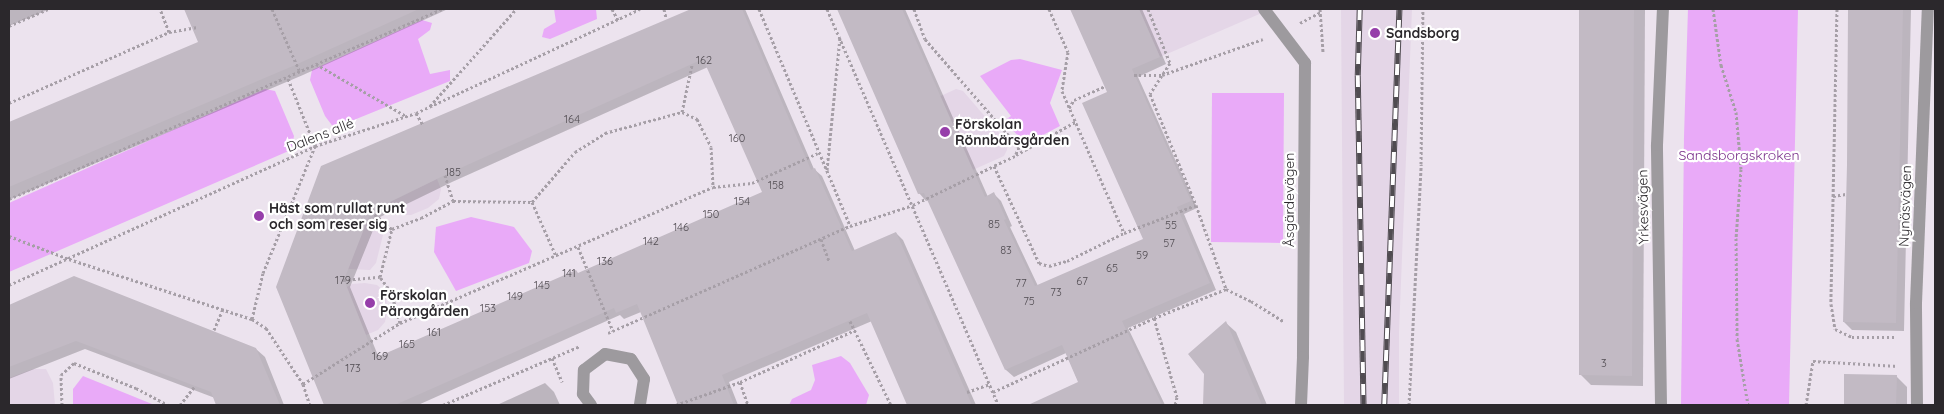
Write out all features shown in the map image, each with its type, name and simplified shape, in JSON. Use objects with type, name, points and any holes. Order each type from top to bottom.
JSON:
[{"type":"street","name":"Åsgärdevägen","points":[[1264,9],[1305,63],[1301,405]]},
{"type":"street","name":"Yrkesvägen","points":[[1661,405],[1657,144],[1663,9]]},
{"type":"street","name":"Nynäsvägen","points":[[1917,405],[1916,338],[1928,9]]},
{"type":"street","points":[[591,405],[583,394],[584,370],[605,354],[630,359],[644,379],[640,405]]},
{"type":"path","points":[[9,26],[48,9]]},
{"type":"path","points":[[160,9],[169,32]]},
{"type":"path","points":[[272,9],[299,70]]},
{"type":"path","points":[[9,199],[299,70],[442,9]]},
{"type":"path","points":[[428,108],[516,9]]},
{"type":"path","points":[[612,9],[618,20]]},
{"type":"path","name":"Dalens allé","points":[[9,284],[69,259],[315,146],[416,114],[640,9]]},
{"type":"path","points":[[664,9],[666,18]]},
{"type":"path","points":[[759,9],[850,226]]},
{"type":"path","points":[[827,9],[998,405]]},
{"type":"path","points":[[914,9],[925,39],[1019,147],[1015,156]]},
{"type":"path","points":[[1049,9],[1068,52],[1062,91],[1124,233]]},
{"type":"path","points":[[1148,9],[1170,63],[1150,94],[1196,205],[1226,289],[1251,301],[1303,333]]},
{"type":"path","points":[[1409,405],[1422,164],[1423,9]]},
{"type":"path","points":[[1713,9],[1721,65],[1736,112],[1741,169],[1736,238],[1737,339],[1748,405]]},
{"type":"path","points":[[1837,9],[1831,304],[1835,329],[1852,337],[1916,338]]},
{"type":"path","points":[[9,103],[169,32],[198,27]]},
{"type":"path","points":[[1134,75],[1162,75],[1283,32]]},
{"type":"path","points":[[827,172],[840,37]]},
{"type":"path","points":[[316,64],[407,116]]},
{"type":"path","points":[[682,112],[692,65]]},
{"type":"path","points":[[252,319],[263,273],[315,146],[286,76]]},
{"type":"path","points":[[1068,108],[1074,100],[1105,86]]},
{"type":"path","points":[[532,202],[575,152],[605,133],[682,112],[697,119],[712,147],[713,187]]},
{"type":"path","points":[[416,114],[423,125]]},
{"type":"path","points":[[604,335],[850,226],[913,205],[1015,156],[1074,122]]},
{"type":"path","points":[[303,384],[400,323],[713,187],[752,183],[818,153]]},
{"type":"path","points":[[994,166],[1039,263],[1049,266],[1067,260],[1124,233],[1196,205]]},
{"type":"path","points":[[445,175],[453,201]]},
{"type":"path","points":[[1833,196],[1846,194]]},
{"type":"path","points":[[392,229],[421,218],[453,201],[532,202]]},
{"type":"path","points":[[532,202],[556,256]]},
{"type":"path","points":[[371,211],[392,229]]},
{"type":"path","points":[[380,277],[392,229]]},
{"type":"path","points":[[9,236],[69,259],[252,319],[266,328],[303,384],[310,405]]},
{"type":"path","points":[[821,239],[829,261]]},
{"type":"path","points":[[578,246],[613,331]]},
{"type":"path","points":[[344,280],[380,277]]},
{"type":"path","points":[[380,277],[391,292],[400,323]]},
{"type":"path","points":[[993,392],[1154,318],[1226,289]]},
{"type":"path","points":[[214,330],[223,309]]},
{"type":"path","points":[[1154,318],[1177,397],[1176,405]]},
{"type":"path","points":[[850,321],[891,405]]},
{"type":"path","points":[[676,405],[740,382],[854,330]]},
{"type":"path","points":[[443,405],[587,343]]},
{"type":"path","points":[[1806,405],[1813,361],[1916,366]]},
{"type":"path","points":[[62,405],[61,375],[74,363],[136,388],[168,405]]},
{"type":"path","points":[[740,382],[748,405]]},
{"type":"path","points":[[967,392],[990,384]]},
{"type":"path","points":[[180,405],[195,386]]},
{"type":"shaded area","points":[[1139,9],[1271,9],[1160,57]]},
{"type":"shaded area","points":[[1341,9],[1412,9],[1399,332],[1399,405],[1344,405]]},
{"type":"shaded area","name":"Förskolan Rönnbärsgården","points":[[956,89],[963,91],[1007,142],[1007,150],[1004,156],[919,194],[886,121]]},
{"type":"shaded area","points":[[437,179],[441,189],[439,199],[428,208],[411,215],[393,215],[380,207]]},
{"type":"shaded area","name":"Förskolan Pärongården","points":[[366,221],[383,235],[376,263],[370,270],[348,269]]},
{"type":"shaded area","name":"Förskolan Pärongården","points":[[365,283],[377,285],[386,293],[387,312],[385,322],[378,330],[366,335],[347,287],[352,284]]},
{"type":"shaded area","points":[[33,369],[46,369],[53,383],[55,405],[9,405],[9,378]]},
{"type":"green space","points":[[554,9],[596,9],[597,19],[550,39],[542,37],[544,29],[556,22]]},
{"type":"green space","name":"Sandsborgskroken","points":[[1688,9],[1798,9],[1789,405],[1681,405],[1684,136]]},
{"type":"green space","points":[[422,20],[432,23],[430,30],[418,39],[430,74],[450,70],[450,81],[334,128],[325,116],[310,80],[312,70]]},
{"type":"green space","points":[[1020,59],[1062,70],[1050,103],[1060,126],[1026,144],[1004,121],[1011,116],[980,76],[1011,60]]},
{"type":"green space","points":[[265,89],[275,91],[294,136],[291,150],[9,272],[9,203]]},
{"type":"green space","points":[[1212,93],[1284,93],[1283,243],[1211,242]]},
{"type":"green space","points":[[471,217],[514,227],[532,251],[529,263],[456,291],[434,252],[436,227]]},
{"type":"green space","points":[[841,356],[850,363],[869,395],[866,405],[789,405],[792,399],[811,390],[815,380],[812,365]]},
{"type":"green space","points":[[83,376],[154,405],[73,405],[73,389]]},
{"type":"building","points":[[184,9],[419,9],[293,66],[9,187],[9,122],[198,42]]},
{"type":"building","points":[[691,9],[742,9],[811,170],[815,168],[852,251],[896,232],[972,405],[907,405],[867,313],[722,375],[734,405],[678,405],[637,304],[616,313],[614,308],[395,405],[324,405],[276,287],[321,166]],"holes":[[[703,59],[762,192],[578,273],[576,270],[375,358],[344,280],[371,211],[445,175]]]},
{"type":"building","points":[[837,9],[902,9],[985,197],[994,192],[1006,219],[1004,220],[1035,286],[1143,239],[1082,103],[1107,92],[1070,9],[1139,9],[1160,57],[1132,69],[1191,201],[1177,207],[1210,283],[1122,321],[1162,405],[1028,405],[1078,382],[1062,345],[1005,370],[924,193],[918,194]]},
{"type":"building","points":[[1579,9],[1634,9],[1632,376],[1579,375]]},
{"type":"building","points":[[1848,9],[1903,9],[1896,323],[1843,322]]},
{"type":"building","points":[[74,276],[256,348],[280,405],[216,405],[211,392],[76,341],[9,367],[9,305]]},
{"type":"building","points":[[1226,321],[1262,405],[1203,405],[1204,374],[1188,354]]},
{"type":"building","points":[[1844,374],[1897,375],[1896,405],[1844,405]]},
{"type":"railway","points":[[1360,9],[1358,76],[1364,405]]},
{"type":"railway","points":[[1384,405],[1399,9]]},
{"type":"place","name":"Sandsborg","points":[[1375,33]]},
{"type":"place","name":"Förskolan Rönnbärsgården","points":[[945,132]]},
{"type":"place","name":"Häst som rullat runt och som reser sig","points":[[259,216]]},
{"type":"place","name":"Förskolan Pärongården","points":[[370,303]]}]
